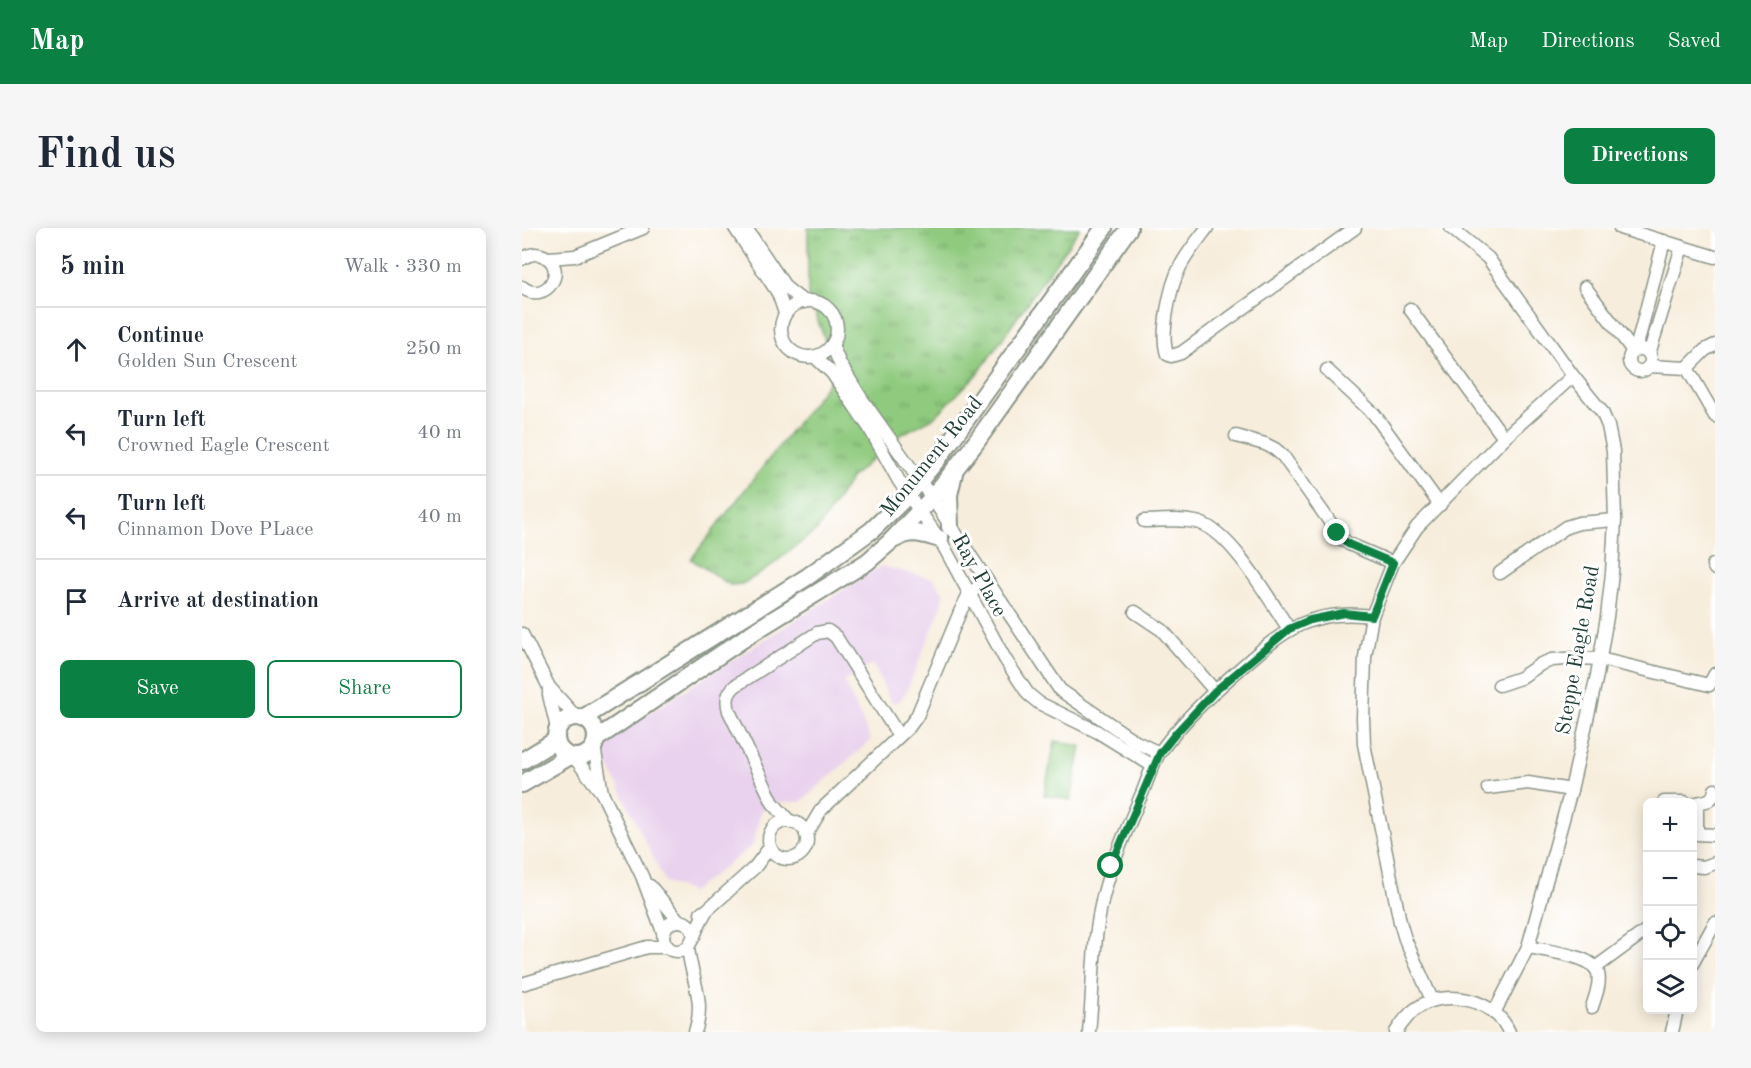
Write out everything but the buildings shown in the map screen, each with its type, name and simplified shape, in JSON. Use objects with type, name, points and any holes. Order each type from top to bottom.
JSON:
[{"type":"main road","name":"Monument Road","points":[[579,717],[807,578],[872,530],[908,495],[937,460],[1104,228]]},
{"type":"main road","name":"Monument Road","points":[[595,743],[755,631],[860,566],[890,542],[920,512],[974,445],[1129,228]]},
{"type":"main road","points":[[890,542],[905,533],[945,533],[949,495],[958,464]]},
{"type":"main road","points":[[522,761],[556,734],[564,720],[579,717],[592,725],[595,743],[583,756],[572,756],[563,753],[556,734]]},
{"type":"main road","points":[[522,784],[572,756]]},
{"type":"street","points":[[548,258],[575,256],[643,228]]},
{"type":"street","points":[[735,228],[778,293],[785,313]]},
{"type":"street","points":[[746,228],[786,288],[804,302]]},
{"type":"street","points":[[1207,228],[1179,268],[1173,287],[1164,341],[1167,354],[1171,356],[1181,353],[1354,228]]},
{"type":"street","name":"Steppe Eagle Road","points":[[1451,228],[1488,258],[1573,376],[1602,412],[1608,426],[1613,451],[1615,520],[1611,588],[1600,659],[1571,790],[1528,948],[1494,1013]]},
{"type":"street","points":[[1620,228],[1715,257]]},
{"type":"street","points":[[1665,241],[1635,350],[1628,362],[1632,369],[1643,371],[1649,360],[1682,247]]},
{"type":"street","points":[[522,258],[536,253],[548,258],[552,262],[555,275]]},
{"type":"street","points":[[523,289],[538,292],[544,290],[555,275],[575,256]]},
{"type":"street","points":[[1585,287],[1635,350]]},
{"type":"street","points":[[804,302],[818,303],[832,313],[837,330],[832,345],[824,353],[815,357],[806,357],[788,349],[781,332],[781,322],[785,313],[792,306],[804,302]]},
{"type":"street","points":[[1410,309],[1504,438]]},
{"type":"street","name":"Ray Place","points":[[832,345],[840,364],[861,398],[932,498],[969,594],[1028,694],[1153,766]]},
{"type":"street","points":[[1687,368],[1706,350],[1715,345]]},
{"type":"street","points":[[1635,350],[1644,350],[1649,360]]},
{"type":"street","name":"Ray Place","points":[[815,357],[832,373],[854,403],[920,512],[945,533],[986,581],[1060,690],[1118,730],[1160,753]]},
{"type":"street","points":[[1649,360],[1687,368],[1715,416]]},
{"type":"street","points":[[1327,370],[1374,414],[1440,505]]},
{"type":"street","points":[[1432,1000],[1400,922],[1364,744],[1365,657],[1372,616],[1393,563],[1413,532],[1504,438],[1573,376]]},
{"type":"street","points":[[1236,436],[1275,449],[1283,456],[1342,539],[1348,544],[1393,563]]},
{"type":"street","points":[[1500,573],[1566,527],[1579,523],[1615,520]]},
{"type":"street","points":[[1144,521],[1199,523],[1222,537],[1242,561],[1289,629]]},
{"type":"street","points":[[806,835],[821,810],[909,727],[917,716],[969,594],[986,581]]},
{"type":"street","points":[[1135,612],[1162,630],[1215,691]]},
{"type":"street","points":[[1089,1032],[1095,948],[1102,899],[1111,866],[1160,753],[1215,691],[1289,629],[1327,615],[1344,613],[1372,616]]},
{"type":"street","points":[[775,827],[772,803],[729,711],[728,695],[735,686],[818,633],[828,631],[836,637],[899,736]]},
{"type":"street","points":[[522,634],[549,687],[579,717]]},
{"type":"street","points":[[1499,685],[1520,678],[1541,664],[1552,660],[1578,658],[1600,659],[1713,683]]},
{"type":"street","points":[[549,687],[556,734]]},
{"type":"street","points":[[1044,705],[1060,690]]},
{"type":"street","points":[[1111,740],[1118,730]]},
{"type":"street","points":[[595,743],[602,793]]},
{"type":"street","points":[[572,756],[602,793],[642,876],[663,933],[671,949],[692,973]]},
{"type":"street","points":[[1488,788],[1527,783],[1571,790]]},
{"type":"street","points":[[1697,802],[1710,801],[1715,790]]},
{"type":"street","points":[[772,803],[793,822],[801,826],[806,835],[806,846],[800,855],[789,859],[774,852]]},
{"type":"street","points":[[774,852],[770,836],[775,827],[821,810]]},
{"type":"street","points":[[1697,834],[1715,835]]},
{"type":"street","points":[[647,948],[669,924],[706,911],[774,852]]},
{"type":"street","points":[[1697,866],[1704,867],[1715,863]]},
{"type":"street","points":[[642,876],[681,921],[691,928],[692,973],[700,1002],[695,1032]]},
{"type":"street","points":[[522,982],[647,948],[682,951],[691,942],[706,911]]},
{"type":"street","points":[[1694,960],[1715,923]]},
{"type":"street","points":[[1595,968],[1643,932]]},
{"type":"street","points":[[1528,948],[1575,957],[1595,968],[1599,978],[1592,1006]]},
{"type":"street","points":[[1396,1032],[1404,1020],[1418,1007],[1432,1000],[1456,997],[1476,1002],[1494,1013],[1509,1032]]},
{"type":"street","points":[[1673,1031],[1676,1014]]},
{"type":"shaded area","points":[[881,566],[934,579],[944,593],[942,605],[907,690],[899,702],[891,702],[873,664],[844,681],[871,740],[801,802],[783,802],[761,811],[753,845],[692,892],[665,882],[605,758],[608,739]]},
{"type":"green space","points":[[808,228],[1080,228],[979,372],[935,417],[900,435],[852,477],[817,530],[763,572],[742,584],[730,585],[691,559],[837,372],[808,294]]},
{"type":"green space","points":[[1055,741],[1081,746],[1071,800],[1044,795]]},
{"type":"route","points":[[1111,866],[1160,753],[1215,691],[1289,629],[1327,615],[1344,613],[1372,616],[1393,563],[1348,544],[1337,533]]}]
